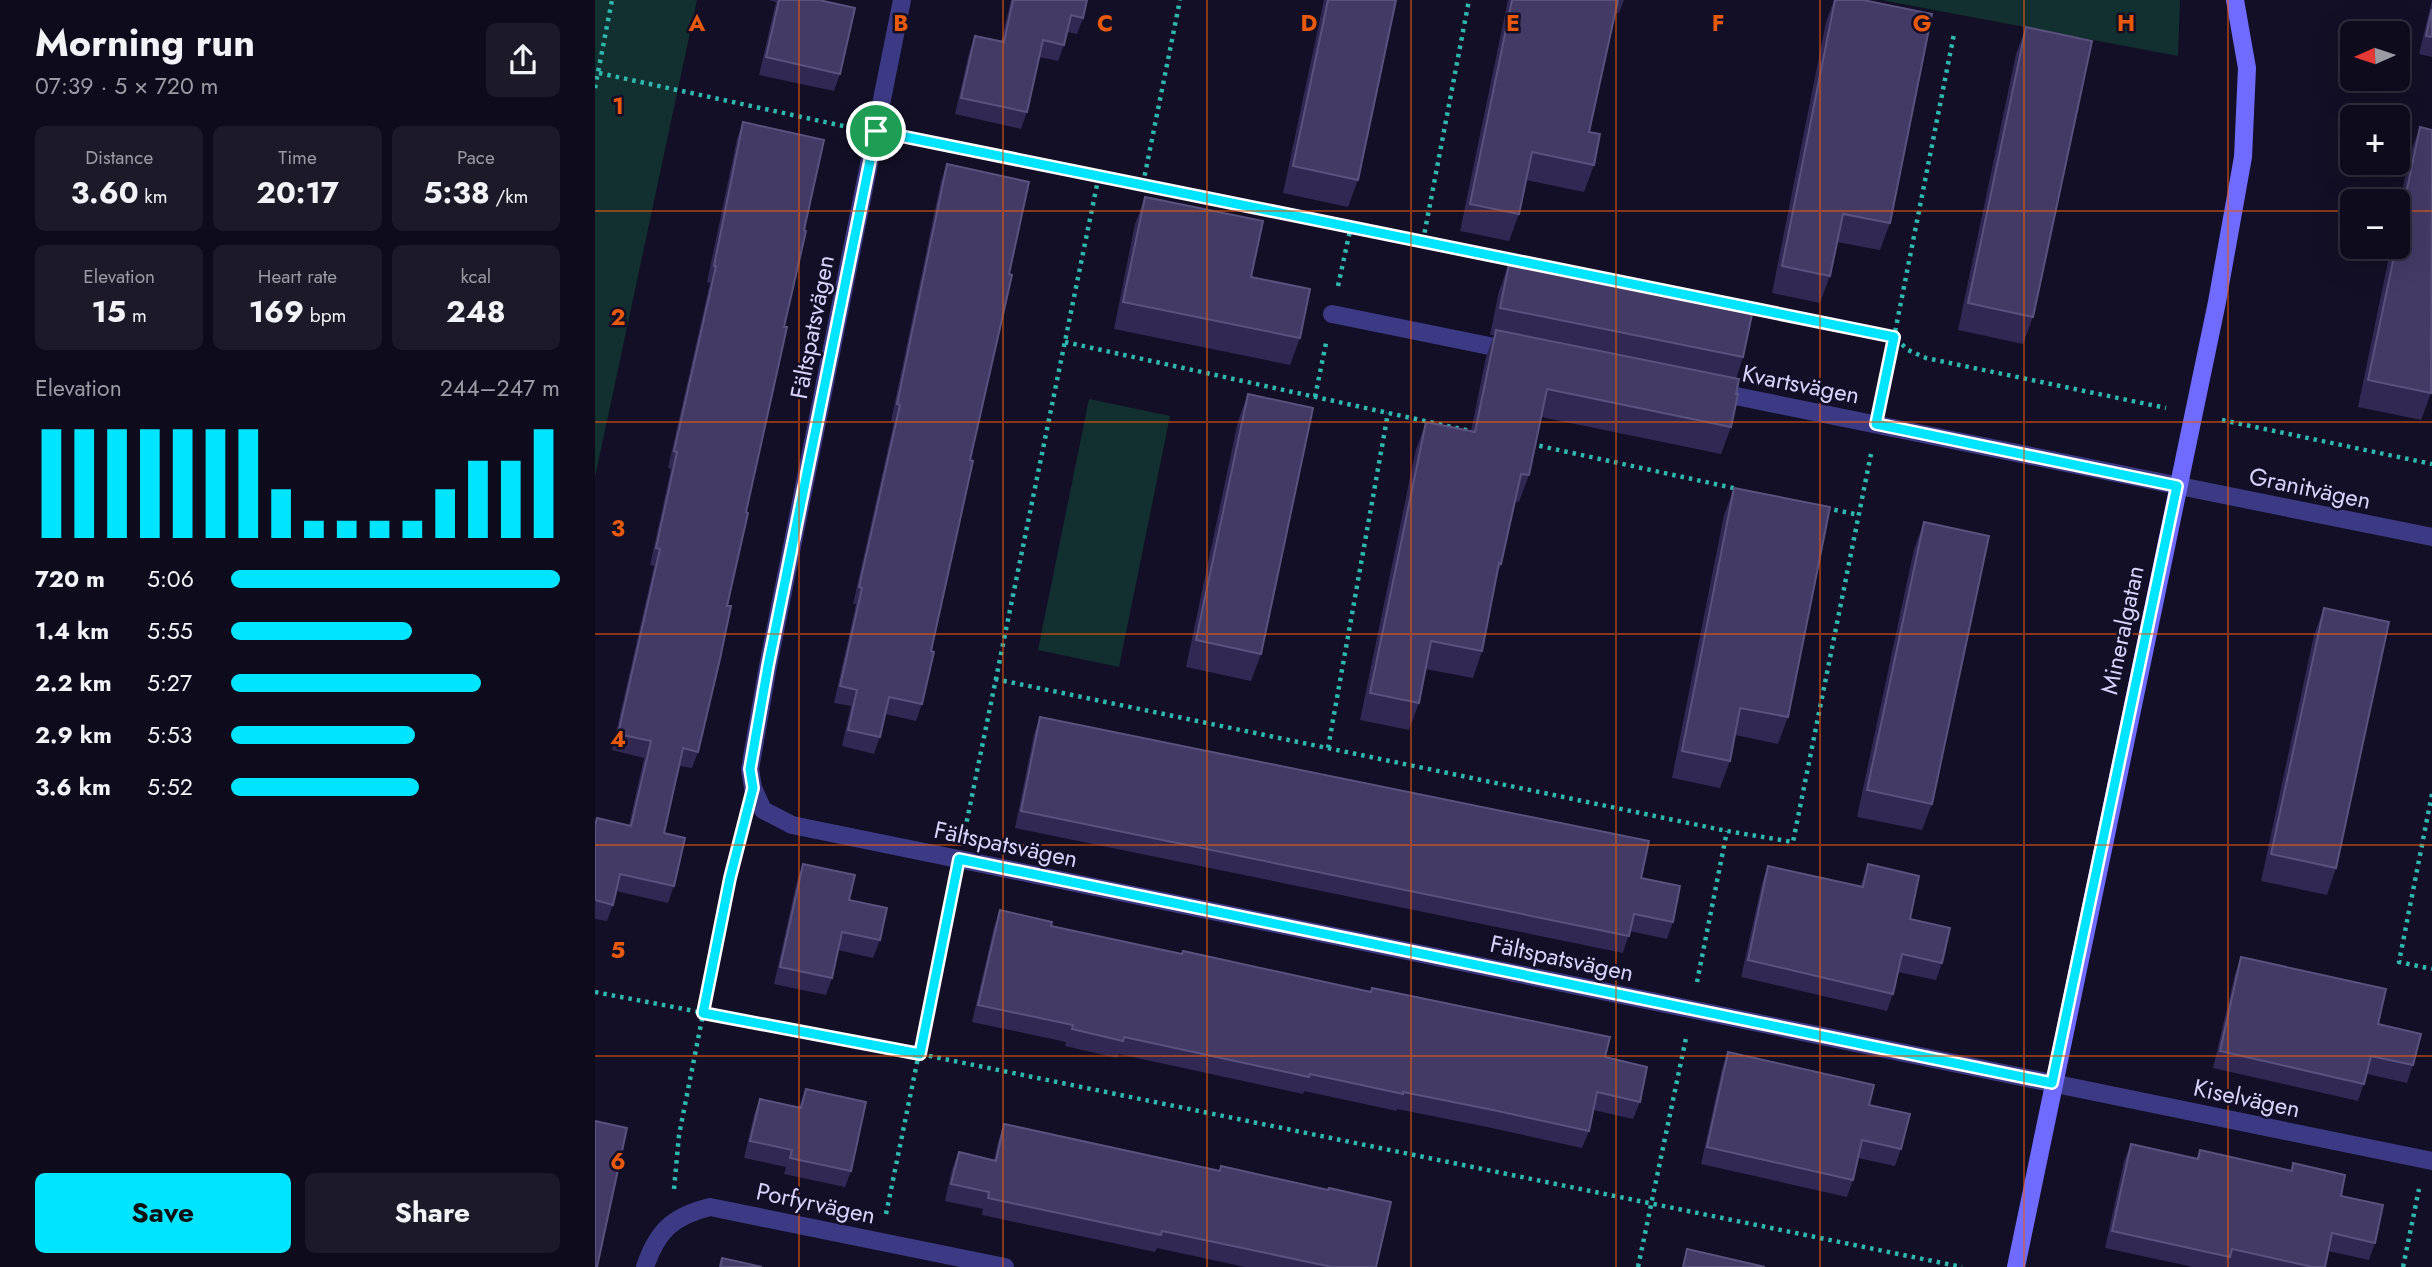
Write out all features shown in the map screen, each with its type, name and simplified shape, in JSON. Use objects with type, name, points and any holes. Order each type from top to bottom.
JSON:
[{"type":"street","name":"Fältspatsvägen","points":[[902,0],[768,666],[750,769],[753,788],[763,810],[792,825],[2052,1083]]},
{"type":"street","name":"Mineralgatan","points":[[2016,1267],[2052,1083],[2217,302],[2243,157],[2247,68],[2235,0]]},
{"type":"street","points":[[1332,314],[1536,355]]},
{"type":"street","name":"Kvartsvägen","points":[[1699,388],[2177,486]]},
{"type":"street","name":"Granitvägen","points":[[2177,486],[2432,537]]},
{"type":"street","name":"Kiselvägen","points":[[2052,1083],[2429,1160]]},
{"type":"street","name":"Porfyrvägen","points":[[645,1267],[653,1243],[672,1223],[689,1212],[710,1207],[1005,1267]]},
{"type":"path","points":[[595,88],[612,0]]},
{"type":"path","points":[[1143,184],[1180,0]]},
{"type":"path","points":[[1423,241],[1469,0]]},
{"type":"path","points":[[995,679],[1727,831],[1793,842],[1859,515],[1885,426],[1894,337],[1954,34]]},
{"type":"path","points":[[599,73],[1894,337],[1907,350],[1926,358],[2167,408]]},
{"type":"path","points":[[881,1242],[1099,175]]},
{"type":"path","points":[[1065,342],[1482,433]]},
{"type":"path","points":[[1328,747],[1388,413]]},
{"type":"path","points":[[2218,419],[2432,464]]},
{"type":"path","points":[[1523,442],[1751,492]]},
{"type":"path","points":[[1818,507],[1859,515]]},
{"type":"path","points":[[672,1223],[679,1135],[730,878],[753,788]]},
{"type":"path","points":[[2432,794],[2399,962],[2432,969]]},
{"type":"path","points":[[1638,1267],[1727,831]]},
{"type":"path","points":[[595,992],[920,1054],[1962,1267]]},
{"type":"path","points":[[2403,1267],[2429,1160]]},
{"type":"green space","points":[[595,0],[697,0],[595,477]]},
{"type":"green space","points":[[1881,0],[2180,0],[2178,56]]},
{"type":"green space","points":[[1089,399],[1170,416],[1119,667],[1038,650]]},
{"type":"building","points":[[779,0],[819,0],[855,8],[840,74],[766,57]]},
{"type":"building","points":[[1013,0],[1087,0],[1083,18],[1071,15],[1064,45],[1043,40],[1027,112],[961,98],[975,36],[1004,42]]},
{"type":"building","points":[[1328,0],[1396,0],[1358,180],[1293,166]]},
{"type":"building","points":[[1512,0],[1618,0],[1589,132],[1600,134],[1594,165],[1532,152],[1519,214],[1470,204]]},
{"type":"building","points":[[1835,0],[1863,0],[1932,14],[1890,223],[1843,214],[1830,276],[1782,266]]},
{"type":"building","points":[[2432,9],[2432,37],[2426,36]]},
{"type":"building","points":[[2026,27],[2092,41],[2033,317],[1968,303]]},
{"type":"building","points":[[743,122],[824,140],[727,606],[731,606],[720,659],[698,752],[683,748],[664,833],[685,838],[674,886],[620,874],[613,905],[595,900],[595,825],[597,818],[631,826],[651,741],[618,734],[660,549],[656,548],[677,452],[674,451],[716,266]]},
{"type":"building","points":[[2420,127],[2432,130],[2431,393],[2368,380],[2393,259],[2410,259],[2410,189],[2407,189]]},
{"type":"building","points":[[947,164],[1029,182],[922,704],[889,697],[880,737],[848,730],[857,690],[840,686],[900,405],[897,404]]},
{"type":"building","points":[[1145,197],[1263,221],[1251,277],[1310,289],[1300,338],[1123,302]]},
{"type":"building","points":[[1509,264],[1752,314],[1743,357],[1500,308]]},
{"type":"building","points":[[1496,330],[1739,379],[1731,427],[1547,389],[1529,475],[1521,474],[1501,564],[1499,563],[1482,651],[1431,641],[1419,703],[1370,693],[1426,422],[1475,432]]},
{"type":"building","points":[[1248,394],[1313,408],[1261,654],[1196,640]]},
{"type":"building","points":[[1734,488],[1830,507],[1788,717],[1740,708],[1730,761],[1682,751]]},
{"type":"building","points":[[1924,522],[1989,536],[1932,804],[1867,790]]},
{"type":"building","points":[[2324,608],[2389,622],[2336,868],[2271,854]]},
{"type":"building","points":[[1040,717],[1649,841],[1641,878],[1680,886],[1673,922],[1634,914],[1629,936],[1021,811]]},
{"type":"building","points":[[803,864],[855,875],[849,900],[887,908],[880,940],[842,932],[832,978],[780,967]]},
{"type":"building","points":[[1868,864],[1919,876],[1910,919],[1950,928],[1942,963],[1902,954],[1893,994],[1748,960],[1768,866],[1863,887]]},
{"type":"building","points":[[1000,910],[1052,922],[1051,926],[1182,954],[1183,951],[1371,992],[1372,988],[1610,1037],[1605,1057],[1647,1067],[1640,1102],[1597,1092],[1589,1131],[1310,1074],[1309,1077],[1124,1037],[1123,1041],[1072,1029],[1073,1025],[978,1005]]},
{"type":"building","points":[[2241,957],[2386,989],[2378,1024],[2421,1034],[2413,1065],[2371,1056],[2364,1084],[2220,1051]]},
{"type":"building","points":[[1728,1052],[1874,1085],[1869,1105],[1910,1114],[1901,1149],[1862,1140],[1853,1180],[1707,1147]]},
{"type":"building","points":[[806,1089],[866,1102],[851,1171],[790,1158],[792,1150],[750,1141],[760,1099],[801,1108]]},
{"type":"building","points":[[595,1121],[627,1128],[597,1267],[595,1267]]},
{"type":"building","points":[[1004,1124],[1220,1171],[1221,1166],[1391,1202],[1376,1267],[1332,1267],[1162,1231],[1161,1235],[988,1198],[989,1192],[951,1184],[959,1152],[996,1161]]},
{"type":"building","points":[[2131,1144],[2198,1159],[2200,1150],[2292,1171],[2293,1163],[2345,1175],[2341,1196],[2383,1205],[2375,1243],[2332,1233],[2325,1267],[2313,1267],[2232,1249],[2230,1257],[2112,1231]]},
{"type":"building","points":[[1687,1249],[1765,1267],[1683,1267]]},
{"type":"building","points":[[722,1258],[762,1267],[720,1267]]},
{"type":"route","points":[[876,131],[1894,337],[1876,424],[2177,486],[2052,1083],[959,859],[920,1054],[703,1013],[730,878],[753,788],[750,769],[768,666],[876,131]]}]
